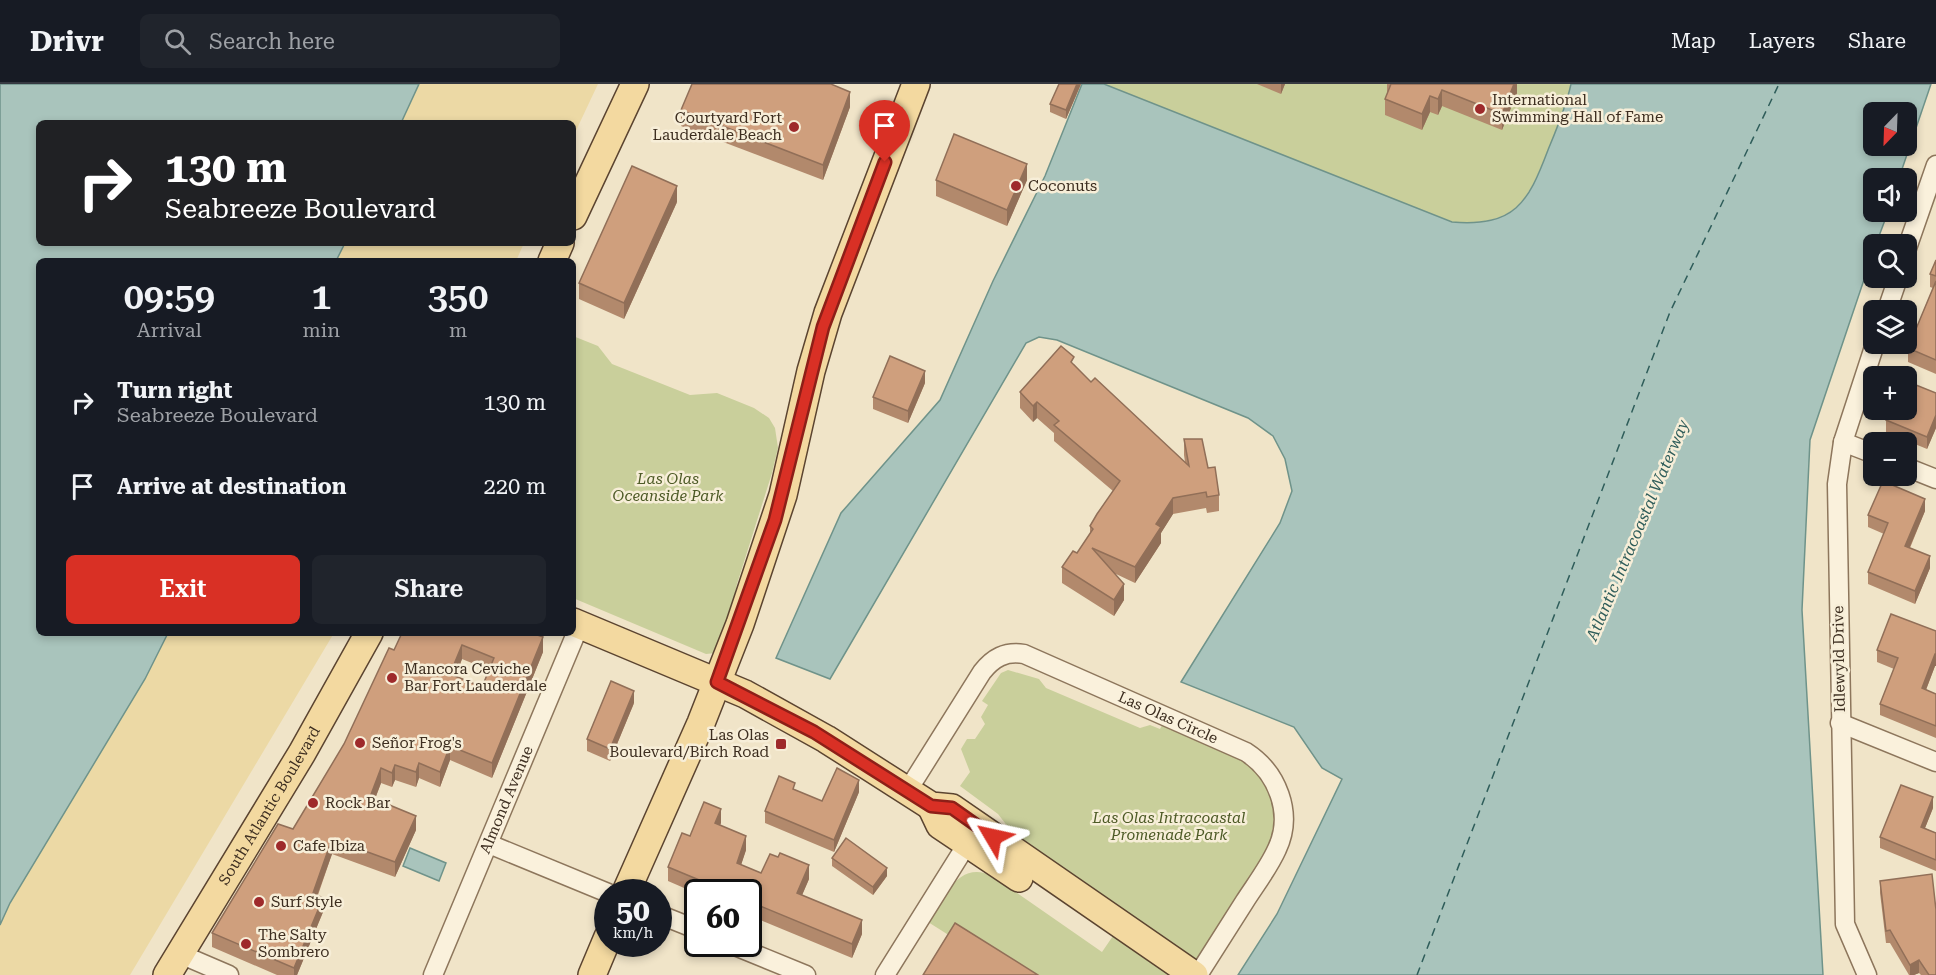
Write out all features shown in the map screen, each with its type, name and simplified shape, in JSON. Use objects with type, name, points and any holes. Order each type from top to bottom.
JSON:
[{"type":"main road","points":[[576,210],[634,84]]},
{"type":"main road","points":[[632,879],[662,815],[717,682],[775,520],[828,313],[916,84]]},
{"type":"main road","points":[[576,623],[717,682],[814,732],[931,806],[952,808],[1020,868],[1161,975]]},
{"type":"main road","name":"South Atlantic Boulevard","points":[[174,964],[302,753],[367,636]]},
{"type":"main road","points":[[931,806],[940,825],[967,844],[1020,868],[1196,975]]},
{"type":"main road","points":[[592,975],[600,957]]},
{"type":"street","points":[[1913,234],[1932,191],[1936,165]]},
{"type":"street","name":"Idlewyld Drive","points":[[1867,975],[1845,924],[1837,484],[1843,442],[1872,354]]},
{"type":"street","points":[[1843,442],[1863,450]]},
{"type":"street","points":[[1917,471],[1936,479]]},
{"type":"street","name":"Almond Avenue","points":[[433,975],[489,844],[571,636]]},
{"type":"street","name":"Las Olas Circle","points":[[908,790],[982,672],[993,660],[1006,654],[1024,654],[1246,752],[1264,767],[1278,789],[1283,814],[1281,838],[1271,860],[1196,975]]},
{"type":"street","points":[[1840,723],[1936,762]]},
{"type":"street","points":[[489,844],[594,887]]},
{"type":"street","points":[[885,975],[967,844]]},
{"type":"street","points":[[762,957],[806,975]]},
{"type":"street","points":[[174,964],[229,975]]},
{"type":"green space","points":[[1104,84],[1571,84],[1555,134],[1525,197],[1505,215],[1491,220],[1452,222]]},
{"type":"green space","name":"Las Olas Oceanside Park","points":[[576,337],[598,346],[612,364],[690,395],[717,393],[754,408],[769,418],[775,428],[778,448],[772,473],[737,584],[727,628],[716,653],[706,654],[576,599]]},
{"type":"green space","name":"Las Olas Intracoastal Promenade Park","points":[[1008,670],[1039,679],[1046,688],[1140,728],[1150,725],[1160,729],[1163,723],[1245,758],[1266,780],[1275,807],[1272,836],[1266,852],[1189,975],[1012,975],[928,922],[954,883],[971,872],[982,872],[994,877],[1102,952],[1128,914],[1015,836],[998,814],[960,786],[970,772],[961,749],[967,739],[975,739],[985,724],[981,717],[988,705],[982,701],[1001,673]]},
{"type":"sand","points":[[419,84],[598,84],[576,131],[576,120],[402,120]]},
{"type":"sand","points":[[344,246],[523,246],[517,258],[338,258]]},
{"type":"sand","points":[[166,636],[332,636],[130,975],[0,975],[0,925],[10,903],[145,679]]},
{"type":"water","points":[[0,84],[419,84],[402,120],[36,120],[36,246],[344,246],[338,258],[36,258],[36,636],[166,636],[145,679],[10,903],[0,925]]},
{"type":"water","name":"Atlantic Intracoastal Waterway","points":[[1082,84],[1104,84],[1452,222],[1473,223],[1505,215],[1516,208],[1525,197],[1541,169],[1567,101],[1571,84],[1931,84],[1917,125],[1917,102],[1863,102],[1863,156],[1906,156],[1902,168],[1863,168],[1863,222],[1884,222],[1880,234],[1863,234],[1863,283],[1810,440],[1802,610],[1823,975],[1238,975],[1277,914],[1342,779],[1322,768],[1294,727],[1181,682],[1280,523],[1292,491],[1285,459],[1273,436],[1248,418],[1057,340],[1039,337],[1026,343],[830,679],[776,658],[841,513],[940,400],[993,281],[1045,176]]},
{"type":"water","points":[[410,848],[446,863],[439,881],[403,866]]},
{"type":"building","name":"Courtyard Fort Lauderdale Beach","points":[[692,84],[831,84],[850,92],[823,165],[681,110]]},
{"type":"building","points":[[1059,84],[1077,84],[1066,110],[1050,104]]},
{"type":"building","points":[[1391,84],[1514,84],[1502,114],[1442,90],[1438,99],[1430,96],[1422,114],[1385,99]]},
{"type":"building","points":[[954,134],[1027,164],[1007,210],[936,180]]},
{"type":"building","points":[[632,166],[677,186],[624,303],[579,283]]},
{"type":"building","points":[[1936,260],[1936,276],[1930,274]]},
{"type":"building","points":[[1936,281],[1936,360],[1917,352],[1917,326]]},
{"type":"building","points":[[1061,346],[1074,357],[1071,362],[1091,382],[1095,378],[1189,466],[1184,439],[1202,439],[1208,468],[1215,467],[1219,495],[1207,497],[1206,492],[1173,498],[1156,524],[1161,527],[1135,567],[1092,548],[1124,584],[1114,600],[1062,567],[1073,551],[1077,553],[1093,529],[1090,526],[1097,514],[1120,481],[1054,425],[1059,421],[1037,402],[1033,406],[1020,392]]},
{"type":"building","points":[[890,356],[925,371],[908,411],[873,397]]},
{"type":"building","points":[[1917,385],[1936,393],[1936,415],[1927,437],[1886,420],[1917,420]]},
{"type":"building","points":[[1881,486],[1895,486],[1925,499],[1905,546],[1930,556],[1915,591],[1868,572],[1888,523],[1868,515]]},
{"type":"building","points":[[1891,614],[1936,631],[1936,654],[1922,688],[1936,694],[1936,726],[1880,704],[1898,658],[1877,650]]},
{"type":"building","points":[[401,636],[543,637],[492,763],[450,746],[440,772],[419,763],[416,772],[395,765],[392,773],[381,768],[370,797],[416,816],[395,862],[332,839],[313,893],[323,898],[294,968],[212,933],[278,824],[293,829],[344,744],[389,648],[394,650]],"holes":[[[462,645],[494,658],[482,687],[450,674]]]},
{"type":"building","points":[[611,681],[634,691],[610,749],[587,739]]},
{"type":"building","points":[[837,768],[859,780],[834,840],[765,811],[779,776],[795,783],[793,789],[822,801]]},
{"type":"building","points":[[1901,785],[1933,797],[1921,827],[1936,833],[1936,860],[1880,837]]},
{"type":"building","points":[[704,802],[721,809],[715,823],[746,836],[737,863],[761,873],[770,854],[778,857],[780,853],[809,865],[797,893],[862,920],[852,944],[762,907],[762,879],[697,879],[668,867],[682,833],[690,836]]},
{"type":"building","points":[[846,838],[887,868],[873,887],[832,858]]},
{"type":"building","points":[[1932,874],[1936,910],[1936,975],[1929,975],[1919,960],[1910,965],[1890,930],[1886,931],[1880,881]]},
{"type":"building","points":[[955,923],[1038,975],[923,975]]},
{"type":"ferry route","points":[[1417,975],[1670,312],[1779,84]]},
{"type":"place","name":"International Swimming Hall of Fame","points":[[1480,109]]},
{"type":"place","name":"Courtyard Fort Lauderdale Beach","points":[[794,127]]},
{"type":"place","name":"Coconuts","points":[[1016,186]]},
{"type":"place","name":"Mancora Ceviche Bar Fort Lauderdale","points":[[392,678]]},
{"type":"place","name":"Señor Frog's","points":[[360,743]]},
{"type":"place","name":"Las Olas Boulevard/Birch Road","points":[[781,744]]},
{"type":"place","name":"Rock Bar","points":[[313,803]]},
{"type":"place","name":"Cafe Ibiza","points":[[281,846]]},
{"type":"place","name":"Surf Style","points":[[259,902]]},
{"type":"place","name":"The Salty Sombrero","points":[[246,944]]},
{"type":"route","points":[[885,162],[848,256],[818,342],[775,520],[740,624],[717,682],[745,694],[814,732],[931,806],[952,808],[993,837]]}]
